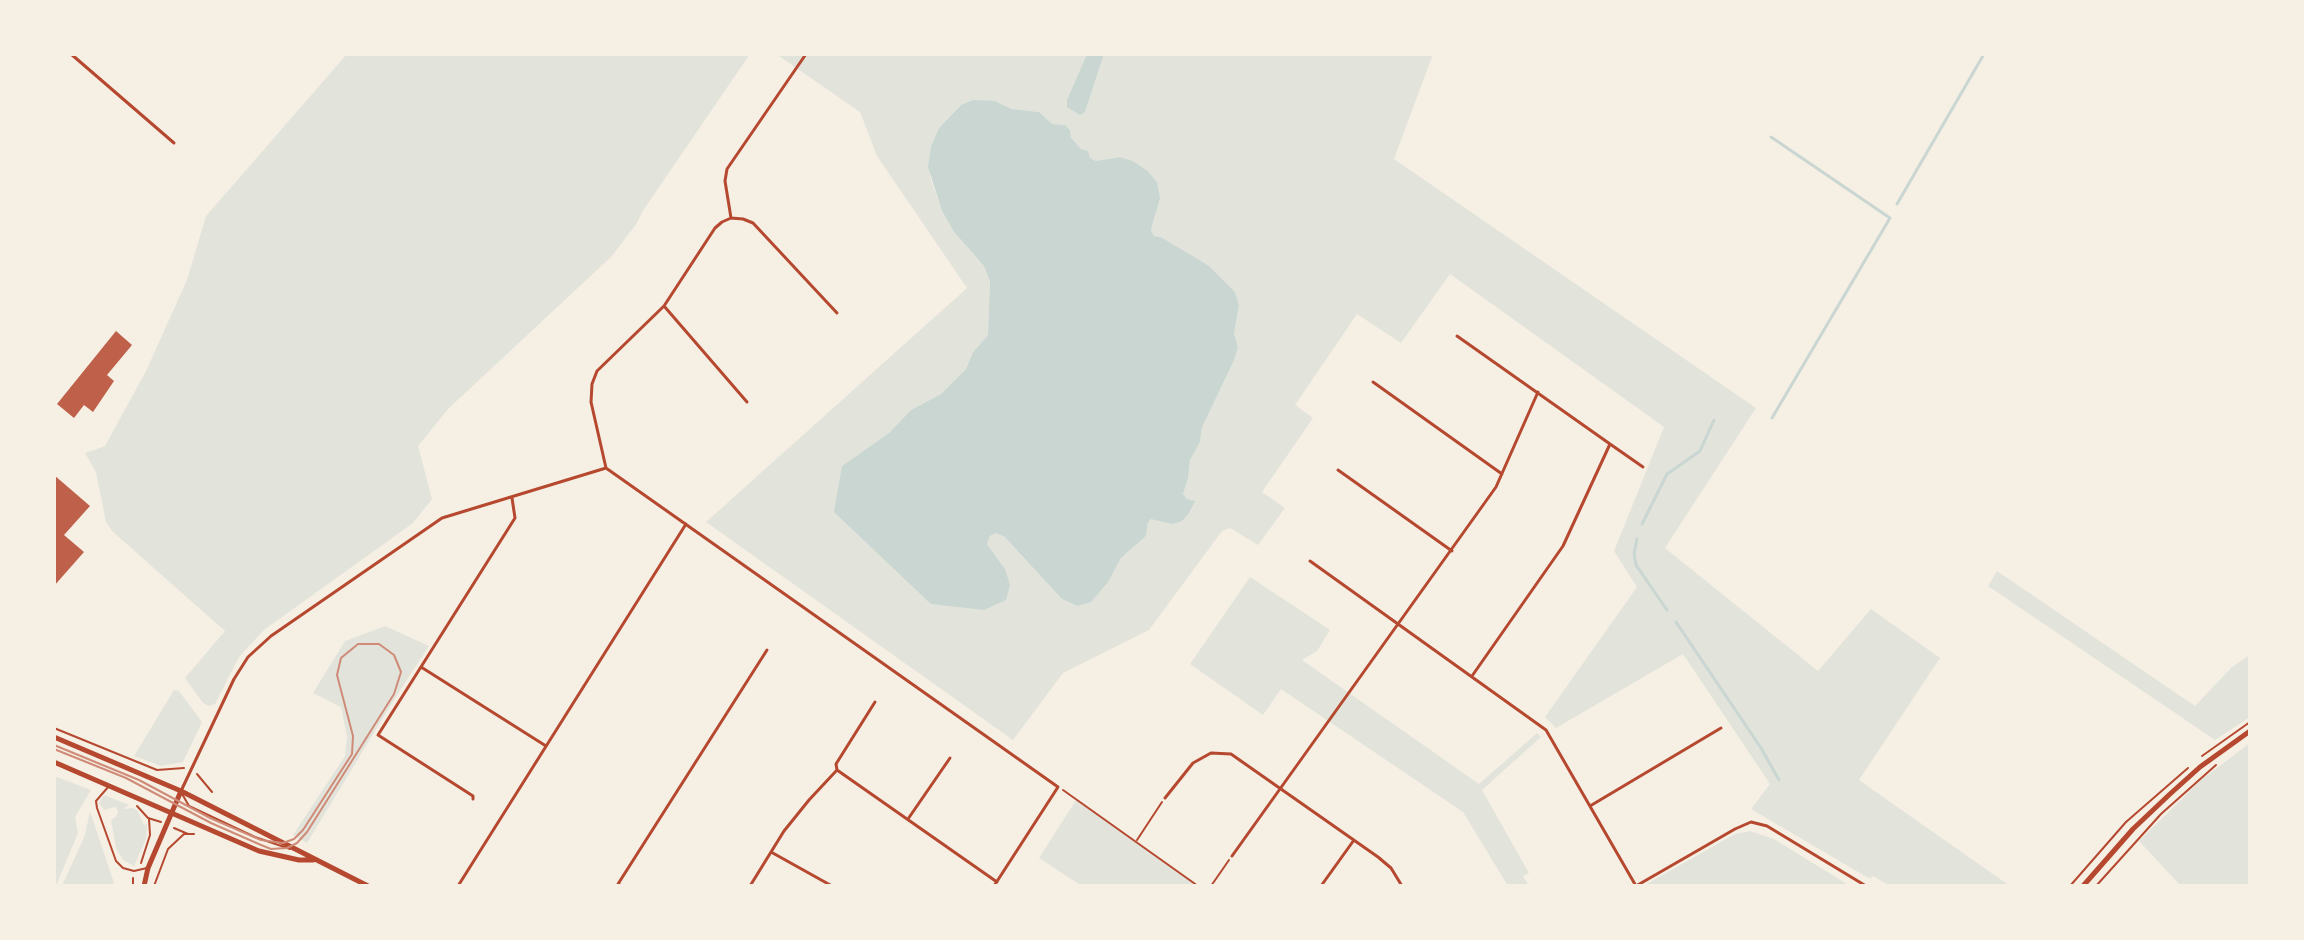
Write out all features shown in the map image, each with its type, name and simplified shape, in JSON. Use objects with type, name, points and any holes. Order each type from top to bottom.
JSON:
[{"type":"main road","points":[[2083,886],[2133,829],[2170,794],[2200,767],[2250,731]]},
{"type":"main road","points":[[54,737],[181,791],[300,857]]},
{"type":"main road","points":[[54,762],[259,851],[314,860],[368,886]]},
{"type":"main road","points":[[144,886],[148,868],[181,791]]},
{"type":"street","points":[[71,54],[174,143]]},
{"type":"street","points":[[731,218],[725,181],[727,169],[806,54]]},
{"type":"street","points":[[837,313],[753,223],[731,218],[715,228],[664,306],[605,361],[592,384],[591,402],[606,468],[1058,787],[995,884],[837,770],[836,764],[875,702]]},
{"type":"street","points":[[664,306],[747,402]]},
{"type":"street","points":[[1457,336],[1643,467]]},
{"type":"street","points":[[1373,382],[1502,474]]},
{"type":"street","points":[[1232,856],[1496,487],[1538,392]]},
{"type":"street","points":[[1472,676],[1563,546],[1610,444]]},
{"type":"street","points":[[181,791],[227,691],[248,657],[261,645],[442,518],[606,468]]},
{"type":"street","points":[[1338,470],[1452,551]]},
{"type":"street","points":[[473,799],[473,796],[378,735],[515,518],[512,498]]},
{"type":"street","points":[[458,886],[686,524]]},
{"type":"street","points":[[1310,561],[1546,730],[1636,886],[1751,822],[1767,826],[1866,886]]},
{"type":"street","points":[[620,885],[767,650]]},
{"type":"street","points":[[421,667],[548,747]]},
{"type":"street","points":[[1590,806],[1721,728]]},
{"type":"street","points":[[1165,798],[1193,763],[1211,753],[1221,752],[1242,760],[1354,840],[1391,868],[1402,886]]},
{"type":"street","points":[[908,819],[950,758]]},
{"type":"street","points":[[750,886],[809,800],[837,770]]},
{"type":"street","points":[[1321,886],[1354,840]]},
{"type":"street","points":[[771,852],[832,886]]},
{"type":"lane","points":[[110,785],[96,801],[116,861],[123,868],[134,871],[148,868]]},
{"type":"lane","points":[[181,791],[189,806],[300,857]]},
{"type":"path","points":[[54,728],[157,770],[180,767],[191,770],[212,792]]},
{"type":"path","points":[[2096,886],[2161,814],[2218,763]]},
{"type":"path","points":[[1058,787],[1198,886]]},
{"type":"path","points":[[1136,842],[1165,798]]},
{"type":"path","points":[[133,886],[135,866],[143,860],[151,828],[139,807]]},
{"type":"path","points":[[154,886],[168,849],[178,838],[194,834]]},
{"type":"path","points":[[1211,886],[1232,856]]},
{"type":"shaded area","points":[[347,54],[750,54],[612,256],[448,409],[418,446],[432,499],[413,523],[264,630],[239,657],[215,704],[209,706],[203,703],[185,678],[225,631],[112,531],[106,522],[96,472],[85,453],[105,446],[146,371],[187,280],[206,216]]},
{"type":"shaded area","points":[[776,54],[1087,54],[1067,101],[1085,112],[1104,54],[1433,54],[1394,159],[1756,408],[1665,548],[1818,671],[1871,609],[1940,658],[1859,780],[2010,886],[1890,886],[1873,876],[1870,879],[1751,809],[1770,784],[1683,654],[1556,728],[1545,717],[1637,587],[1614,551],[1664,427],[1450,274],[1401,343],[1357,314],[1295,405],[1313,418],[1262,492],[1285,508],[1258,545],[1230,528],[1222,531],[1149,630],[1063,673],[1013,740],[706,522],[967,288],[877,156],[860,112]],"holes":[[[995,101],[1012,109],[1039,112],[1051,124],[1065,125],[1070,130],[1070,138],[1089,158],[1096,161],[1120,157],[1148,171],[1157,182],[1156,214],[1151,230],[1154,236],[1161,237],[1209,267],[1235,292],[1239,305],[1234,335],[1238,347],[1190,460],[1183,494],[1194,501],[1182,521],[1151,518],[1146,536],[1121,558],[1108,582],[996,533],[990,536],[987,544],[1005,569],[842,466],[889,433],[911,410],[941,394],[966,369],[973,352],[988,335],[990,281],[984,266],[954,232],[942,211],[930,177],[939,128],[961,105]]]},
{"type":"shaded area","points":[[1087,54],[1104,54],[1085,112],[1080,115],[1067,107],[1067,100]]},
{"type":"shaded area","points":[[973,100],[995,101],[1012,109],[1039,112],[1052,124],[1065,125],[1070,130],[1071,138],[1081,149],[1088,151],[1090,158],[1096,161],[1120,157],[1148,171],[1157,182],[1160,198],[1151,230],[1154,236],[1161,237],[1209,266],[1235,292],[1239,305],[1234,334],[1238,347],[1234,360],[1190,460],[1183,494],[1195,501],[1189,513],[1182,521],[1172,524],[1151,519],[1146,536],[1121,558],[1108,582],[1091,602],[1078,606],[1062,599],[1005,537],[996,533],[990,536],[987,544],[1005,569],[1010,585],[1006,600],[984,610],[931,604],[834,512],[842,466],[889,433],[911,410],[941,394],[966,369],[973,352],[988,335],[990,281],[984,266],[954,232],[942,211],[928,167],[931,147],[939,128],[961,105]]},
{"type":"shaded area","points":[[1997,571],[2195,706],[2232,667],[2250,655],[2250,717],[2215,740],[1988,586]]},
{"type":"shaded area","points":[[1250,577],[1330,630],[1317,651],[1302,660],[1479,784],[1537,733],[1541,737],[1482,790],[1529,873],[1523,876],[1529,886],[1508,886],[1463,812],[1281,689],[1263,715],[1190,664]]},
{"type":"shaded area","points":[[385,626],[429,646],[307,843],[293,835],[345,756],[347,736],[341,707],[313,693],[345,641]]},
{"type":"shaded area","points":[[174,690],[179,691],[202,722],[183,762],[161,766],[134,756]]},
{"type":"shaded area","points":[[2250,743],[2250,886],[2181,886],[2139,841],[2201,780]]},
{"type":"shaded area","points":[[54,776],[91,790],[75,817],[78,833],[56,886]]},
{"type":"shaded area","points":[[104,795],[129,805],[123,809],[137,810],[144,825],[147,824],[146,839],[134,866],[123,860],[116,848],[111,820],[118,811],[115,807],[104,810],[99,803]]},
{"type":"shaded area","points":[[1076,800],[1198,886],[1082,886],[1039,858]]},
{"type":"shaded area","points":[[90,811],[115,886],[62,886],[85,835]]},
{"type":"shaded area","points":[[1750,831],[1774,839],[1850,886],[1643,886],[1735,834]]},
{"type":"building","points":[[116,331],[132,345],[107,375],[114,381],[93,412],[84,405],[74,418],[57,404]]},
{"type":"building","points":[[54,475],[90,506],[64,535],[84,552],[54,586]]},
{"type":"waterway","points":[[1897,204],[1984,54]]},
{"type":"waterway","points":[[1771,137],[1890,218],[1772,418]]},
{"type":"waterway","points":[[1642,524],[1667,474],[1700,451],[1714,420]]},
{"type":"waterway","points":[[1637,539],[1634,554],[1636,565],[1667,610]]},
{"type":"waterway","points":[[1676,622],[1779,780]]},
{"type":"tram line","points":[[54,745],[139,780],[210,818],[261,840],[283,843],[294,839],[303,830],[352,754],[353,736],[337,675],[341,658],[358,644],[379,644],[394,655],[401,672],[394,694],[307,832],[287,848],[271,849],[261,845],[211,823],[126,778],[54,749]]}]
